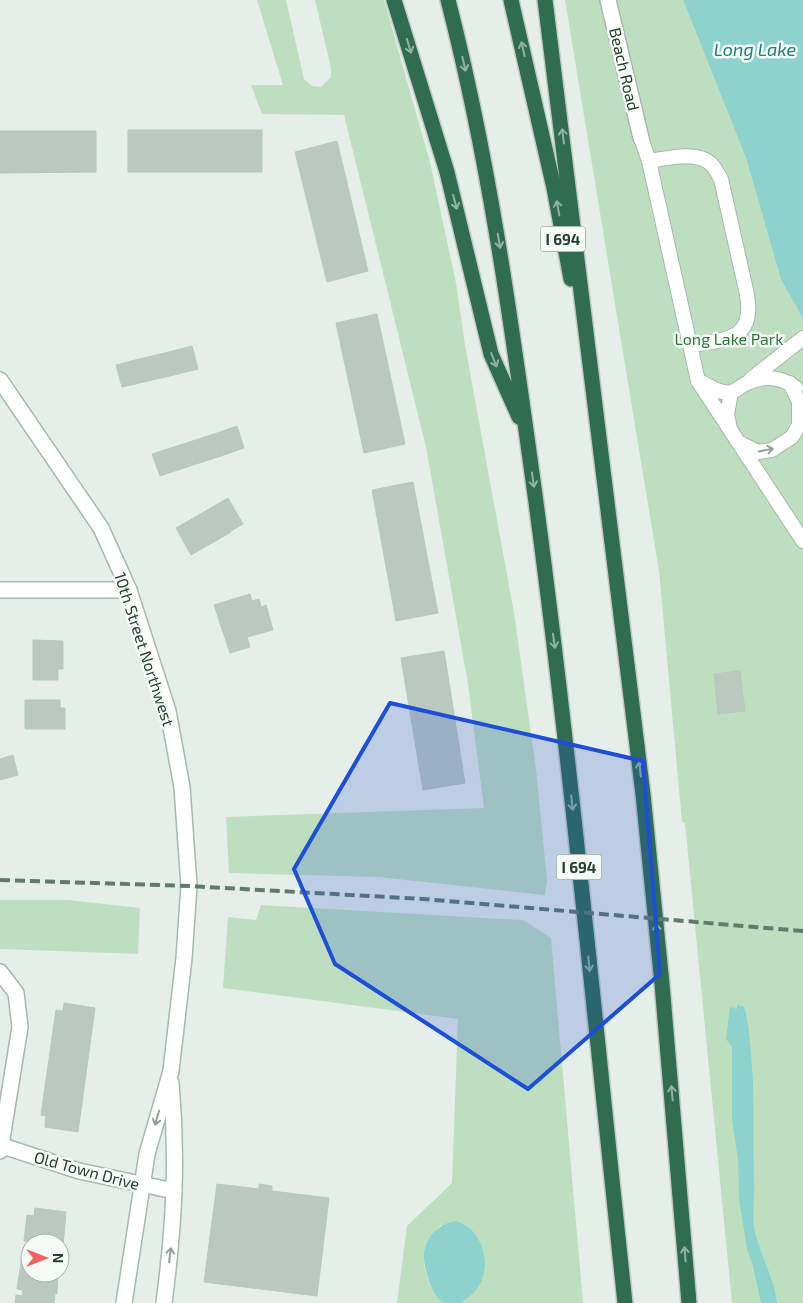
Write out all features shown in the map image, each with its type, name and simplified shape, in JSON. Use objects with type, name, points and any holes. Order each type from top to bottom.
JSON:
[{"type":"highway","points":[[394,0],[447,172],[492,354],[526,432]]},
{"type":"highway","name":"I 694","points":[[448,0],[468,85],[496,221],[526,432],[558,671],[625,1303]]},
{"type":"highway","name":"I 694","points":[[511,0],[554,188],[604,480],[644,803],[690,1303]]},
{"type":"highway","points":[[545,0],[604,480]]},
{"type":"street","name":"Beach Road","points":[[608,0],[641,138]]},
{"type":"street","name":"10th Street Northwest","points":[[0,380],[101,528],[129,590],[168,711],[182,787],[188,886],[184,958],[170,1071],[148,1154],[124,1303]]},
{"type":"street","points":[[0,590],[129,590]]},
{"type":"street","points":[[0,972],[16,994],[20,1027],[0,1147]]},
{"type":"street","name":"10th Street Northwest","points":[[164,1303],[174,1227],[176,1140],[170,1071]]},
{"type":"street","name":"Old Town Drive","points":[[0,1147],[79,1171],[174,1192]]},
{"type":"lane","points":[[641,138],[649,161],[698,380],[803,541]]},
{"type":"lane","points":[[649,161],[685,157],[700,158],[712,164],[721,180],[749,303],[747,322],[734,337],[691,345]]},
{"type":"lane","points":[[698,380],[722,392],[731,392],[745,384],[803,338]]},
{"type":"lane","points":[[745,384],[770,377],[790,383],[803,392]]},
{"type":"lane","points":[[731,392],[727,414],[730,428],[738,442],[758,452],[772,450],[792,437],[799,425],[799,402],[790,383]]},
{"type":"highlighted area","points":[[390,703],[643,761],[660,974],[528,1089],[335,964],[294,869]]},
{"type":"green space","points":[[257,0],[286,0],[304,79],[312,86],[321,87],[331,77],[331,68],[315,0],[384,0],[430,162],[456,283],[465,345],[514,613],[536,769],[547,880],[545,895],[379,877],[229,873],[226,817],[484,808],[468,684],[426,447],[344,115],[262,114],[251,85],[283,85]]},
{"type":"green space","name":"Long Lake Park","points":[[565,0],[683,0],[746,158],[781,280],[803,318],[803,1303],[732,1303],[685,823],[682,822],[659,571]]},
{"type":"green space","points":[[0,900],[68,900],[140,908],[138,954],[0,949]]},
{"type":"green space","points":[[261,905],[520,920],[525,921],[551,938],[583,1303],[461,1303],[480,1285],[441,1225],[426,1245],[424,1266],[431,1287],[444,1303],[397,1303],[407,1226],[452,1183],[458,1019],[223,988],[228,917],[256,920]]},
{"type":"water","name":"Long Lake","points":[[683,0],[803,0],[803,318],[781,280],[746,158]]},
{"type":"water","points":[[737,1005],[743,1006],[745,1010],[749,1028],[752,1064],[754,1227],[773,1284],[777,1303],[761,1303],[753,1266],[747,1249],[739,1199],[738,1160],[732,1120],[732,1047],[726,1039],[730,1007],[737,1009]]},
{"type":"water","points":[[455,1221],[464,1224],[478,1238],[482,1246],[485,1265],[480,1284],[474,1292],[461,1303],[445,1303],[440,1300],[432,1288],[426,1272],[424,1252],[428,1240],[435,1231],[449,1222]]},
{"type":"building","points":[[128,130],[262,130],[262,172],[128,172]]},
{"type":"building","points":[[0,131],[96,131],[96,172],[0,173]]},
{"type":"building","points":[[337,141],[368,271],[327,282],[295,152]]},
{"type":"building","points":[[377,314],[405,444],[364,453],[336,323]]},
{"type":"building","points":[[192,346],[198,369],[174,375],[169,352]]},
{"type":"building","points":[[169,352],[174,375],[148,381],[143,358]]},
{"type":"building","points":[[143,358],[148,381],[122,387],[116,365]]},
{"type":"building","points":[[237,426],[244,448],[221,456],[214,434]]},
{"type":"building","points":[[214,434],[221,456],[184,468],[177,446]]},
{"type":"building","points":[[177,446],[184,468],[160,476],[152,454]]},
{"type":"building","points":[[413,482],[438,613],[396,621],[372,490]]},
{"type":"building","points":[[228,498],[243,524],[231,531],[216,505]]},
{"type":"building","points":[[216,505],[231,532],[191,555],[176,528]]},
{"type":"building","points":[[250,594],[252,601],[259,599],[261,607],[266,605],[273,630],[247,637],[250,647],[230,653],[214,605]]},
{"type":"building","points":[[33,640],[63,641],[63,669],[58,669],[58,680],[33,680]]},
{"type":"building","points":[[444,651],[465,783],[423,790],[401,658]]},
{"type":"building","points":[[740,671],[745,711],[718,714],[714,674]]},
{"type":"building","points":[[25,700],[60,700],[60,708],[65,708],[65,729],[25,729]]},
{"type":"building","points":[[13,755],[18,775],[0,780],[0,759]]},
{"type":"building","points":[[64,1003],[95,1008],[78,1132],[45,1127],[46,1116],[41,1115],[56,1010],[63,1011]]},
{"type":"building","points":[[217,1184],[259,1189],[259,1184],[272,1186],[272,1191],[329,1198],[317,1296],[204,1282]]},
{"type":"building","points":[[35,1208],[66,1212],[64,1233],[25,1233],[27,1215],[34,1216]]},
{"type":"building","points":[[20,1270],[20,1283],[58,1283],[54,1303],[15,1303],[16,1295],[22,1296],[23,1290],[17,1289]]},
{"type":"railway","points":[[0,880],[189,886],[423,899],[803,931]]}]
